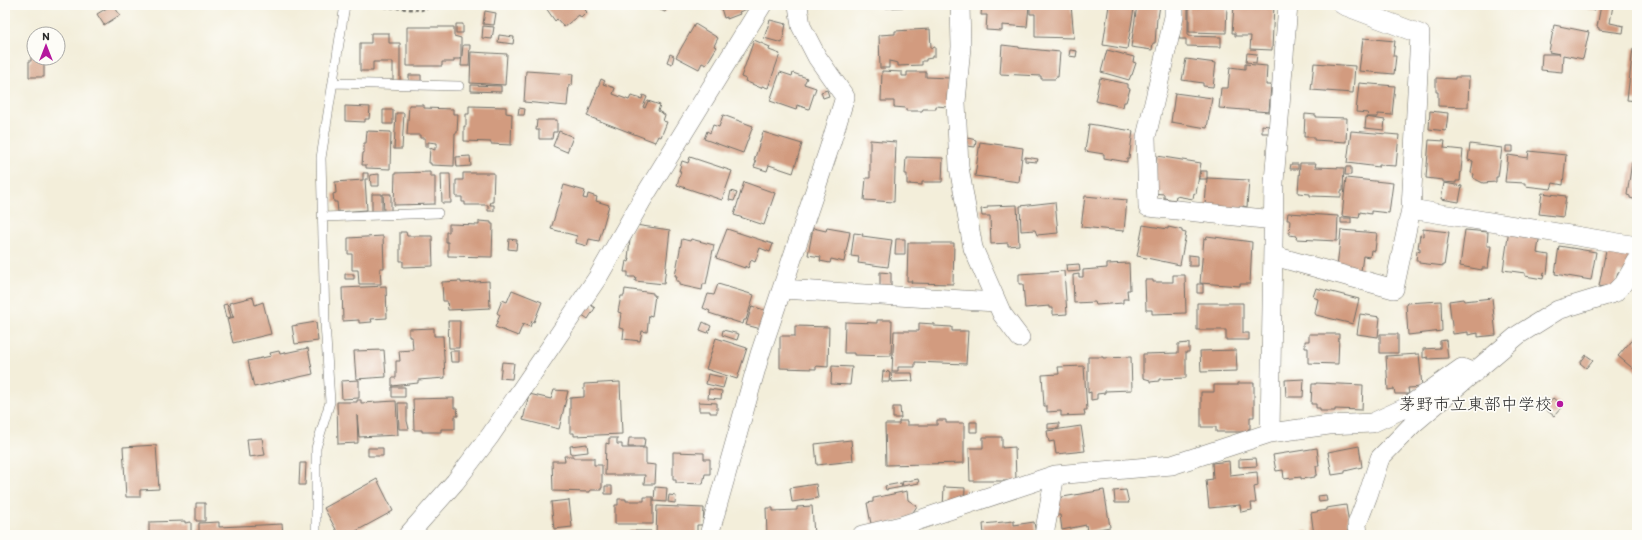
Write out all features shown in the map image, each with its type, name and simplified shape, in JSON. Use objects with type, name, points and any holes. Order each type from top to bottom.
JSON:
[{"type":"street","points":[[408,535],[455,482],[490,436],[598,277],[642,200],[762,5]]},
{"type":"street","points":[[709,535],[760,354],[826,157],[844,97],[817,57],[801,26],[798,5]]},
{"type":"street","points":[[960,5],[961,47],[956,102],[959,167],[973,248],[1002,314],[1020,338]]},
{"type":"street","points":[[1174,5],[1174,17],[1146,137],[1148,207],[1274,220]]},
{"type":"street","points":[[1270,433],[1274,182],[1288,5]]},
{"type":"street","points":[[1274,256],[1394,289],[1411,208],[1420,34],[1343,5]]},
{"type":"street","points":[[1411,208],[1637,246]]},
{"type":"street","points":[[1358,535],[1357,524],[1380,458],[1414,423],[1518,335],[1558,310],[1614,294],[1625,282],[1637,261]]},
{"type":"street","points":[[782,289],[996,302]]},
{"type":"street","points":[[862,535],[902,526],[1055,475],[1172,465],[1270,433],[1329,425],[1372,423],[1407,407],[1462,368],[1474,373]]},
{"type":"street","points":[[1044,535],[1055,475]]},
{"type":"lane","points":[[316,535],[316,448],[330,402],[325,322],[321,158],[345,5]]},
{"type":"lane","points":[[333,82],[459,86]]},
{"type":"lane","points":[[323,217],[438,213]]},
{"type":"path","points":[[358,5],[422,10],[437,5]]},
{"type":"building","points":[[112,5],[120,15],[104,25],[97,14]]},
{"type":"building","points":[[547,5],[588,5],[589,7],[585,10],[587,12],[581,18],[579,15],[564,27],[557,19],[555,21],[546,8],[548,7]]},
{"type":"building","points":[[660,5],[668,6],[665,12],[658,9]]},
{"type":"building","points":[[720,5],[751,5],[752,7],[727,19],[727,17],[724,18]]},
{"type":"building","points":[[886,5],[923,5],[923,6],[886,8]]},
{"type":"building","points":[[982,5],[1029,5],[1027,27],[1002,25],[1002,31],[986,30],[987,15],[981,15]]},
{"type":"building","points":[[1030,5],[1071,5],[1074,38],[1035,37],[1035,14],[1030,14]]},
{"type":"building","points":[[1109,5],[1134,9],[1127,49],[1103,45]]},
{"type":"building","points":[[1137,5],[1160,5],[1157,18],[1155,43],[1153,43],[1152,50],[1131,47]]},
{"type":"building","points":[[1181,5],[1188,5],[1188,36],[1221,37],[1221,47],[1186,46],[1186,39],[1179,39]]},
{"type":"building","points":[[1189,5],[1227,5],[1226,33],[1189,32]]},
{"type":"building","points":[[1234,5],[1274,5],[1272,50],[1250,49],[1251,36],[1235,36],[1235,33],[1232,33]]},
{"type":"building","points":[[1576,5],[1596,5],[1595,11]]},
{"type":"building","points":[[1601,5],[1613,5],[1610,23],[1624,26],[1623,33],[1599,30],[1597,27]]},
{"type":"building","points":[[485,11],[496,13],[494,25],[483,24]]},
{"type":"building","points":[[770,20],[786,24],[782,43],[764,38]]},
{"type":"building","points":[[456,24],[463,24],[463,33],[456,33]]},
{"type":"building","points":[[695,24],[718,38],[714,46],[717,47],[706,65],[702,63],[699,69],[676,57]]},
{"type":"building","points":[[1554,25],[1589,32],[1583,59],[1563,55],[1562,72],[1541,70],[1542,54],[1560,54],[1549,52]]},
{"type":"building","points":[[483,26],[494,27],[492,39],[482,38]]},
{"type":"building","points":[[407,27],[454,27],[454,36],[461,38],[461,59],[454,59],[454,62],[442,62],[442,66],[407,66]]},
{"type":"building","points":[[930,29],[931,48],[935,47],[935,56],[926,59],[926,61],[922,61],[922,65],[898,66],[898,63],[889,61],[889,68],[880,68],[879,35],[895,34],[895,31]]},
{"type":"building","points":[[371,33],[389,33],[389,43],[400,43],[400,85],[393,85],[393,62],[373,62],[373,71],[360,71],[360,43],[371,43]]},
{"type":"building","points":[[499,35],[514,37],[513,44],[498,42]]},
{"type":"building","points":[[1363,38],[1395,41],[1393,56],[1396,56],[1394,74],[1359,71]]},
{"type":"building","points":[[754,40],[770,47],[769,50],[780,54],[768,88],[762,86],[761,88],[745,81],[746,79],[741,77]]},
{"type":"building","points":[[463,45],[470,45],[469,66],[461,66]]},
{"type":"building","points":[[1002,45],[1060,52],[1058,77],[1055,79],[1041,79],[1041,76],[1000,74]]},
{"type":"building","points":[[1633,48],[1637,49],[1637,101],[1627,100]]},
{"type":"building","points":[[1070,50],[1077,51],[1076,57],[1069,56]]},
{"type":"building","points":[[1107,50],[1134,57],[1133,62],[1136,63],[1129,80],[1101,72]]},
{"type":"building","points":[[471,52],[507,54],[505,85],[470,83]]},
{"type":"building","points":[[1247,53],[1257,54],[1256,63],[1246,62]]},
{"type":"building","points":[[670,54],[674,56],[672,64],[667,62]]},
{"type":"building","points":[[1186,59],[1216,63],[1213,87],[1203,86],[1203,83],[1182,80]]},
{"type":"building","points":[[1314,63],[1355,66],[1353,93],[1311,90]]},
{"type":"building","points":[[1245,64],[1267,66],[1266,85],[1271,85],[1269,112],[1219,108],[1221,88],[1228,88],[1230,67],[1245,69]]},
{"type":"building","points":[[29,66],[44,66],[44,77],[29,77]]},
{"type":"building","points":[[526,71],[573,74],[572,86],[569,85],[567,106],[524,102]]},
{"type":"building","points":[[882,71],[902,72],[902,76],[907,76],[907,72],[926,72],[926,77],[949,78],[948,107],[936,106],[936,109],[906,111],[906,108],[894,107],[894,101],[881,101]]},
{"type":"building","points":[[780,72],[792,76],[793,73],[807,78],[804,84],[816,88],[809,109],[797,105],[796,110],[770,101]]},
{"type":"building","points":[[409,75],[421,75],[421,84],[409,84]]},
{"type":"building","points":[[1455,77],[1469,77],[1468,107],[1438,106],[1436,78],[1455,79]]},
{"type":"building","points":[[1100,78],[1128,84],[1128,88],[1130,89],[1123,107],[1095,101]]},
{"type":"building","points":[[601,79],[605,81],[603,84],[615,88],[613,94],[629,100],[631,96],[642,99],[643,95],[647,97],[643,107],[645,108],[648,101],[660,105],[658,111],[665,115],[663,121],[667,122],[661,137],[658,136],[655,142],[587,116]]},
{"type":"building","points":[[1359,83],[1395,86],[1392,115],[1378,114],[1378,117],[1367,117],[1368,113],[1356,112]]},
{"type":"building","points":[[471,85],[501,86],[501,92],[471,91]]},
{"type":"building","points":[[827,90],[829,96],[823,98],[821,92]]},
{"type":"building","points":[[1175,93],[1212,98],[1207,128],[1171,122]]},
{"type":"building","points":[[409,105],[424,105],[424,108],[453,109],[453,114],[458,114],[457,133],[455,133],[454,166],[431,165],[431,163],[429,163],[430,148],[435,150],[437,143],[428,142],[428,147],[425,147],[425,138],[420,138],[420,135],[407,135]]},
{"type":"building","points":[[345,106],[370,107],[369,119],[365,119],[365,122],[345,121]]},
{"type":"building","points":[[469,106],[506,107],[506,113],[512,114],[511,145],[491,144],[491,142],[464,141],[464,126],[466,126],[466,114],[469,114]]},
{"type":"building","points":[[519,108],[525,109],[524,115],[518,115]]},
{"type":"building","points":[[383,110],[393,110],[393,124],[383,124]]},
{"type":"building","points":[[1430,111],[1448,113],[1446,131],[1429,129]]},
{"type":"building","points":[[396,113],[404,113],[402,149],[394,149]]},
{"type":"building","points":[[1305,114],[1316,115],[1316,117],[1347,118],[1346,142],[1314,140],[1314,137],[1304,137]]},
{"type":"building","points":[[723,115],[753,126],[743,153],[704,139],[707,131],[710,133],[713,125],[719,127]]},
{"type":"building","points":[[1366,117],[1385,120],[1384,130],[1365,128]]},
{"type":"building","points":[[537,120],[557,120],[557,132],[553,132],[552,139],[539,139],[539,130],[536,130]]},
{"type":"building","points":[[1089,124],[1133,131],[1129,158],[1127,158],[1127,162],[1104,158],[1104,154],[1085,151]]},
{"type":"building","points":[[1262,125],[1269,126],[1269,133],[1262,133]]},
{"type":"building","points":[[367,131],[391,132],[390,169],[366,168],[366,165],[362,165],[364,143],[366,143]]},
{"type":"building","points":[[559,131],[573,137],[567,152],[553,146]]},
{"type":"building","points":[[1351,131],[1399,135],[1396,166],[1379,165],[1379,167],[1347,163]]},
{"type":"building","points":[[763,132],[802,144],[793,173],[769,165],[767,171],[754,167],[756,162],[754,161]]},
{"type":"building","points":[[968,138],[976,140],[975,147],[967,146]]},
{"type":"building","points":[[870,140],[896,142],[894,202],[864,200],[866,178],[870,178]]},
{"type":"building","points":[[1429,140],[1445,141],[1444,148],[1463,150],[1460,181],[1456,181],[1456,183],[1443,182],[1443,180],[1426,178]]},
{"type":"building","points":[[980,142],[1023,148],[1019,182],[975,176]]},
{"type":"building","points":[[1470,144],[1502,148],[1496,182],[1483,183],[1473,178],[1474,174],[1471,173],[1473,161],[1468,160]]},
{"type":"building","points":[[1506,146],[1513,146],[1513,152],[1506,152]]},
{"type":"building","points":[[1529,151],[1566,155],[1563,185],[1553,183],[1551,189],[1525,186],[1525,183],[1505,182],[1508,155],[1528,158]]},
{"type":"building","points":[[470,156],[471,166],[457,167],[456,157]]},
{"type":"building","points":[[1157,156],[1201,163],[1196,194],[1194,193],[1193,199],[1176,196],[1175,200],[1164,198],[1164,194],[1151,193]]},
{"type":"building","points":[[690,157],[732,171],[722,200],[677,185],[682,161],[688,163]]},
{"type":"building","points":[[906,157],[943,158],[942,182],[922,182],[922,185],[907,184],[907,174],[905,174]]},
{"type":"building","points":[[1025,157],[1038,159],[1037,162],[1025,161]]},
{"type":"building","points":[[1632,162],[1637,163],[1637,200],[1630,198],[1630,196],[1627,195]]},
{"type":"building","points":[[1300,163],[1316,163],[1315,167],[1344,168],[1343,191],[1341,191],[1341,197],[1310,196],[1310,194],[1298,193]]},
{"type":"building","points":[[1291,164],[1298,164],[1298,169],[1290,169]]},
{"type":"building","points":[[1346,167],[1351,167],[1351,175],[1345,175]]},
{"type":"building","points":[[1201,171],[1207,171],[1207,179],[1200,179]]},
{"type":"building","points":[[430,172],[430,176],[435,176],[435,204],[394,205],[395,173]]},
{"type":"building","points":[[363,173],[368,173],[368,179],[365,179],[367,210],[338,212],[337,202],[334,202],[333,194],[336,193],[335,182],[363,180]]},
{"type":"building","points":[[463,173],[494,173],[493,202],[491,202],[490,205],[494,205],[494,211],[488,211],[488,205],[465,205],[465,202],[462,202],[462,197],[456,197],[456,180],[463,180]]},
{"type":"building","points":[[379,174],[379,186],[371,186],[370,175]]},
{"type":"building","points":[[441,174],[450,174],[451,203],[442,203]]},
{"type":"building","points":[[1207,178],[1249,180],[1247,207],[1243,206],[1243,211],[1205,206]]},
{"type":"building","points":[[1346,178],[1393,183],[1389,213],[1371,211],[1371,214],[1360,212],[1359,218],[1342,216]]},
{"type":"building","points":[[744,182],[775,193],[764,225],[734,215]]},
{"type":"building","points":[[1444,183],[1462,186],[1459,202],[1441,199]]},
{"type":"building","points":[[564,185],[585,191],[583,198],[587,199],[588,194],[597,197],[596,201],[609,205],[599,241],[589,239],[587,246],[576,243],[577,236],[551,229]]},
{"type":"building","points":[[731,191],[737,193],[734,201],[729,200]]},
{"type":"building","points":[[1542,193],[1566,196],[1563,217],[1539,214]]},
{"type":"building","points":[[372,194],[382,194],[382,212],[372,212]]},
{"type":"building","points":[[383,194],[391,194],[391,211],[384,212]]},
{"type":"building","points":[[1085,196],[1127,200],[1124,231],[1081,227]]},
{"type":"building","points":[[1055,202],[1058,233],[1037,235],[1035,230],[1021,231],[1020,206]]},
{"type":"building","points":[[1017,205],[1019,245],[1008,246],[1008,243],[991,244],[990,216],[982,216],[981,209],[988,208],[988,206]]},
{"type":"building","points":[[1288,213],[1338,216],[1337,241],[1296,239],[1297,236],[1289,235],[1290,220],[1287,220]]},
{"type":"building","points":[[1341,218],[1351,218],[1351,223],[1341,223]]},
{"type":"building","points":[[479,221],[491,222],[491,224],[493,224],[492,257],[448,256],[446,232],[449,232],[449,224],[479,225]]},
{"type":"building","points":[[635,225],[670,230],[664,284],[635,281],[636,277],[628,277],[628,272],[624,272],[626,261],[629,262],[630,259],[628,259],[630,239]]},
{"type":"building","points":[[1143,225],[1168,229],[1168,227],[1182,230],[1182,232],[1186,233],[1180,265],[1137,256]]},
{"type":"building","points":[[813,228],[826,231],[827,228],[850,232],[844,262],[831,259],[830,263],[820,261],[821,257],[808,255]]},
{"type":"building","points":[[727,229],[773,244],[770,252],[760,248],[755,262],[751,260],[748,268],[716,258]]},
{"type":"building","points":[[1423,229],[1449,232],[1444,266],[1419,263],[1419,261],[1416,261],[1417,251],[1420,252],[1420,248],[1418,248],[1420,235],[1423,236]]},
{"type":"building","points":[[1341,230],[1377,233],[1375,251],[1371,250],[1370,257],[1363,256],[1361,271],[1337,268]]},
{"type":"building","points":[[1465,230],[1488,232],[1487,246],[1491,246],[1488,268],[1482,268],[1482,270],[1460,266]]},
{"type":"building","points":[[1509,230],[1540,234],[1537,253],[1549,255],[1547,274],[1544,273],[1543,279],[1525,276],[1525,273],[1503,270]]},
{"type":"building","points":[[400,232],[406,232],[407,236],[432,236],[433,266],[403,267],[403,261],[400,261]]},
{"type":"building","points":[[854,233],[863,234],[862,236],[892,240],[888,267],[858,263],[859,257],[851,256]]},
{"type":"building","points":[[383,236],[384,268],[380,268],[381,284],[359,284],[358,270],[352,270],[352,254],[348,254],[348,238]]},
{"type":"building","points":[[1207,236],[1252,242],[1250,284],[1240,284],[1240,286],[1200,283],[1204,238],[1206,239]]},
{"type":"building","points":[[509,239],[517,240],[516,250],[508,249]]},
{"type":"building","points":[[682,239],[690,241],[691,239],[714,245],[706,284],[703,284],[702,290],[679,285],[679,281],[676,281],[677,276],[675,276]]},
{"type":"building","points":[[896,239],[905,239],[905,254],[895,254]]},
{"type":"building","points":[[908,243],[954,243],[953,284],[911,283],[912,281],[907,281]]},
{"type":"building","points":[[1607,245],[1637,251],[1629,274],[1618,272],[1614,289],[1599,286]]},
{"type":"building","points":[[1559,246],[1596,252],[1591,280],[1555,274]]},
{"type":"building","points":[[1189,255],[1198,256],[1198,266],[1189,266]]},
{"type":"building","points":[[1129,263],[1130,290],[1127,290],[1128,299],[1123,299],[1123,303],[1096,305],[1095,302],[1074,303],[1073,275],[1079,274],[1079,277],[1083,277],[1083,270],[1107,268],[1107,264]]},
{"type":"building","points":[[1079,264],[1080,271],[1067,272],[1066,265]]},
{"type":"building","points":[[1064,271],[1067,314],[1053,315],[1053,308],[1049,308],[1049,306],[1025,308],[1023,284],[1019,284],[1019,274]]},
{"type":"building","points":[[880,272],[891,273],[891,293],[880,293]]},
{"type":"building","points":[[345,274],[354,274],[354,279],[345,279]]},
{"type":"building","points":[[1173,275],[1185,275],[1186,313],[1152,314],[1152,310],[1146,310],[1145,280],[1153,280],[1153,282],[1173,282]]},
{"type":"building","points":[[461,281],[461,283],[489,281],[490,308],[448,310],[447,301],[443,301],[442,282]]},
{"type":"building","points":[[718,284],[754,295],[746,320],[744,320],[743,324],[709,313],[710,311],[703,308],[708,294],[714,295]]},
{"type":"building","points":[[1197,284],[1203,284],[1203,293],[1197,293]]},
{"type":"building","points":[[386,286],[387,318],[371,319],[372,322],[359,323],[359,320],[343,321],[342,288]]},
{"type":"building","points":[[1316,288],[1359,299],[1353,324],[1316,315],[1315,313],[1318,299],[1313,297]]},
{"type":"building","points":[[625,289],[653,293],[653,295],[655,295],[652,316],[649,315],[647,332],[642,331],[640,341],[623,339],[624,329],[619,328],[621,313],[618,312],[621,296],[624,296]]},
{"type":"building","points":[[512,290],[542,302],[534,322],[532,321],[530,327],[523,324],[518,336],[495,327],[500,315],[497,313],[502,300],[507,302]]},
{"type":"building","points":[[253,297],[255,305],[263,302],[271,334],[233,343],[227,319],[234,317],[229,303]]},
{"type":"building","points":[[1492,298],[1496,335],[1478,337],[1478,333],[1468,335],[1468,332],[1453,334],[1449,301]]},
{"type":"building","points":[[1441,301],[1442,331],[1408,335],[1406,303]]},
{"type":"building","points":[[588,303],[595,308],[588,319],[581,314]]},
{"type":"building","points":[[1197,303],[1243,303],[1243,333],[1249,333],[1249,340],[1226,340],[1226,330],[1197,330]]},
{"type":"building","points":[[227,304],[231,317],[226,318],[223,305]]},
{"type":"building","points":[[752,306],[767,311],[761,329],[746,325]]},
{"type":"building","points":[[1360,314],[1380,317],[1378,337],[1357,334]]},
{"type":"building","points":[[877,320],[892,320],[891,356],[854,355],[854,353],[844,353],[845,322],[877,323]]},
{"type":"building","points":[[448,321],[460,321],[459,348],[449,348]]},
{"type":"building","points":[[316,322],[318,341],[295,344],[292,326]]},
{"type":"building","points":[[703,322],[711,326],[708,333],[700,330]]},
{"type":"building","points":[[919,323],[952,327],[952,331],[968,331],[966,364],[915,362],[915,367],[898,367],[898,371],[892,371],[894,331],[919,331]]},
{"type":"building","points":[[795,326],[829,327],[828,367],[816,366],[816,369],[780,368],[780,336],[795,336]]},
{"type":"building","points":[[434,328],[434,336],[443,336],[445,378],[418,380],[418,383],[392,386],[392,378],[396,378],[396,361],[400,361],[399,351],[413,350],[412,337],[409,337],[409,329]]},
{"type":"building","points":[[723,330],[739,334],[737,340],[722,335]]},
{"type":"building","points":[[1309,334],[1339,334],[1338,364],[1308,363],[1308,348],[1305,348],[1305,341],[1309,341]]},
{"type":"building","points":[[1380,334],[1398,334],[1398,353],[1380,353]]},
{"type":"building","points":[[1637,334],[1637,372],[1618,356]]},
{"type":"building","points":[[716,338],[747,348],[737,379],[706,369]]},
{"type":"building","points":[[1446,340],[1448,358],[1423,358],[1423,349],[1440,348],[1440,341]]},
{"type":"building","points":[[1189,343],[1189,352],[1186,352],[1186,378],[1159,379],[1159,381],[1150,382],[1150,380],[1143,378],[1143,354],[1178,353],[1178,344]]},
{"type":"building","points":[[308,348],[313,374],[254,387],[248,361],[271,356],[270,353],[279,351],[280,354]]},
{"type":"building","points":[[384,350],[386,377],[356,379],[354,351]]},
{"type":"building","points":[[1236,350],[1237,371],[1201,372],[1200,351]]},
{"type":"building","points":[[450,351],[459,351],[459,362],[451,362]]},
{"type":"building","points":[[1419,354],[1422,387],[1408,388],[1409,394],[1395,394],[1394,389],[1388,390],[1386,356]]},
{"type":"building","points":[[1586,355],[1593,360],[1586,368],[1580,363]]},
{"type":"building","points":[[1088,357],[1131,357],[1132,390],[1105,391],[1105,393],[1097,394],[1097,399],[1091,400],[1091,392],[1088,393]]},
{"type":"building","points":[[502,362],[514,363],[512,379],[500,378]]},
{"type":"building","points":[[832,366],[852,367],[850,385],[831,384]]},
{"type":"building","points":[[1084,366],[1087,410],[1084,410],[1085,415],[1061,416],[1061,411],[1047,412],[1047,406],[1044,406],[1042,375],[1059,374],[1058,367]]},
{"type":"building","points":[[883,371],[890,372],[889,382],[882,382]]},
{"type":"building","points":[[891,373],[912,373],[913,381],[892,382]]},
{"type":"building","points":[[708,374],[726,378],[723,388],[706,384]]},
{"type":"building","points":[[1304,379],[1303,397],[1286,397],[1285,380]]},
{"type":"building","points":[[359,380],[359,398],[342,399],[341,381]]},
{"type":"building","points":[[620,382],[622,434],[574,436],[574,433],[570,433],[570,398],[584,397],[584,384]]},
{"type":"building","points":[[1238,383],[1254,383],[1254,417],[1250,417],[1250,429],[1248,429],[1248,432],[1216,432],[1216,427],[1201,427],[1201,392],[1214,392],[1214,385],[1238,385]]},
{"type":"building","points":[[1312,384],[1363,385],[1362,410],[1335,409],[1335,411],[1320,411],[1320,408],[1316,408],[1316,404],[1311,404]]},
{"type":"building","points":[[392,387],[405,387],[405,397],[392,397]]},
{"type":"building","points":[[709,389],[722,391],[721,399],[708,398]]},
{"type":"building","points":[[554,390],[568,391],[559,429],[523,420],[529,394],[551,399]]},
{"type":"building","points":[[454,398],[454,408],[457,408],[458,416],[455,416],[455,429],[441,429],[441,432],[422,432],[422,430],[414,430],[413,399]]},
{"type":"building","points":[[1553,398],[1563,406],[1554,416],[1544,408]]},
{"type":"building","points":[[357,400],[361,400],[361,403],[396,401],[398,435],[359,437],[357,415],[358,443],[338,444],[337,402],[357,402]]},
{"type":"building","points":[[699,402],[717,403],[717,413],[710,413],[710,411],[699,411]]},
{"type":"building","points":[[398,403],[407,403],[407,421],[409,429],[399,429]]},
{"type":"building","points":[[893,407],[900,407],[901,418],[893,418]]},
{"type":"building","points":[[937,420],[946,420],[946,423],[964,423],[964,463],[886,465],[885,424],[899,424],[899,421],[907,421],[907,425],[937,425]]},
{"type":"building","points":[[970,422],[977,422],[977,432],[970,432]]},
{"type":"building","points":[[1059,423],[1059,428],[1048,429],[1048,424]]},
{"type":"building","points":[[1081,426],[1085,451],[1056,454],[1054,441],[1049,442],[1047,431]]},
{"type":"building","points":[[983,437],[1002,437],[1002,448],[1015,447],[1016,481],[970,481],[969,448],[983,448]]},
{"type":"building","points":[[262,438],[265,455],[249,457],[247,439]]},
{"type":"building","points":[[609,438],[617,438],[617,444],[622,444],[622,448],[646,448],[646,464],[656,465],[655,484],[644,484],[645,475],[605,475],[606,443],[609,444]]},
{"type":"building","points":[[629,438],[645,438],[644,447],[628,447]]},
{"type":"building","points":[[851,440],[853,461],[817,465],[815,444]]},
{"type":"building","points":[[587,444],[588,452],[571,454],[570,446]]},
{"type":"building","points":[[156,445],[159,489],[140,490],[140,497],[126,497],[123,447]]},
{"type":"building","points":[[1359,446],[1362,467],[1345,471],[1345,473],[1332,475],[1328,452]]},
{"type":"building","points":[[368,448],[383,448],[383,456],[368,456]]},
{"type":"building","points":[[1317,448],[1319,466],[1316,466],[1317,475],[1315,475],[1315,477],[1284,479],[1283,470],[1276,471],[1273,455]]},
{"type":"building","points":[[673,452],[704,453],[704,459],[710,459],[710,474],[705,474],[703,484],[676,483],[676,480],[673,480]]},
{"type":"building","points":[[564,456],[573,456],[573,458],[594,458],[594,465],[602,465],[601,490],[590,490],[590,492],[553,491],[552,461],[565,461]]},
{"type":"building","points":[[1256,458],[1257,466],[1239,467],[1239,459]]},
{"type":"building","points":[[1229,461],[1230,475],[1257,472],[1258,486],[1254,487],[1256,503],[1251,503],[1252,510],[1241,512],[1240,505],[1209,508],[1206,480],[1213,479],[1212,463]]},
{"type":"building","points":[[300,463],[306,463],[305,485],[299,485]]},
{"type":"building","points":[[377,479],[393,511],[349,535],[339,535],[324,508]]},
{"type":"building","points":[[918,479],[919,483],[903,486],[902,482]]},
{"type":"building","points":[[901,483],[902,487],[886,490],[885,486]]},
{"type":"building","points":[[816,484],[818,498],[792,502],[790,488]]},
{"type":"building","points":[[605,486],[612,486],[612,494],[605,494]]},
{"type":"building","points":[[655,487],[667,488],[666,502],[654,501]]},
{"type":"building","points":[[944,487],[965,488],[964,509],[943,508]]},
{"type":"building","points":[[1104,490],[1110,527],[1087,531],[1086,525],[1062,530],[1060,515],[1057,515],[1057,498]]},
{"type":"building","points":[[1126,490],[1129,503],[1115,503],[1114,491]]},
{"type":"building","points":[[907,491],[908,500],[917,506],[910,517],[872,529],[867,503],[873,502],[873,498]]},
{"type":"building","points":[[669,495],[676,496],[675,503],[668,502]]},
{"type":"building","points":[[1326,495],[1327,501],[1319,502],[1318,496]]},
{"type":"building","points":[[644,497],[653,497],[653,524],[615,524],[615,505],[618,505],[618,499],[626,499],[626,501],[644,501]]},
{"type":"building","points":[[569,500],[572,527],[554,529],[551,502]]},
{"type":"building","points":[[196,503],[205,503],[205,521],[196,521]]},
{"type":"building","points":[[1346,505],[1350,531],[1347,531],[1348,533],[1314,535],[1311,513],[1326,510],[1326,508]]},
{"type":"building","points":[[657,506],[704,508],[703,525],[697,525],[697,535],[656,535]]},
{"type":"building","points":[[812,506],[814,535],[767,535],[766,508],[773,508],[773,511],[797,510],[797,507]]},
{"type":"building","points":[[185,521],[185,523],[191,522],[191,535],[149,535],[149,522]]},
{"type":"building","points":[[1014,521],[1014,525],[1034,522],[1036,535],[984,535],[983,524]]},
{"type":"building","points":[[219,522],[219,527],[282,524],[283,535],[199,535],[199,523]]},
{"type":"building","points":[[629,531],[651,531],[651,535],[628,535]]},
{"type":"building","points":[[1308,531],[1308,535],[1287,534]]},
{"type":"place","name":"茅野市立東部中学校","points":[[1560,404]]}]
